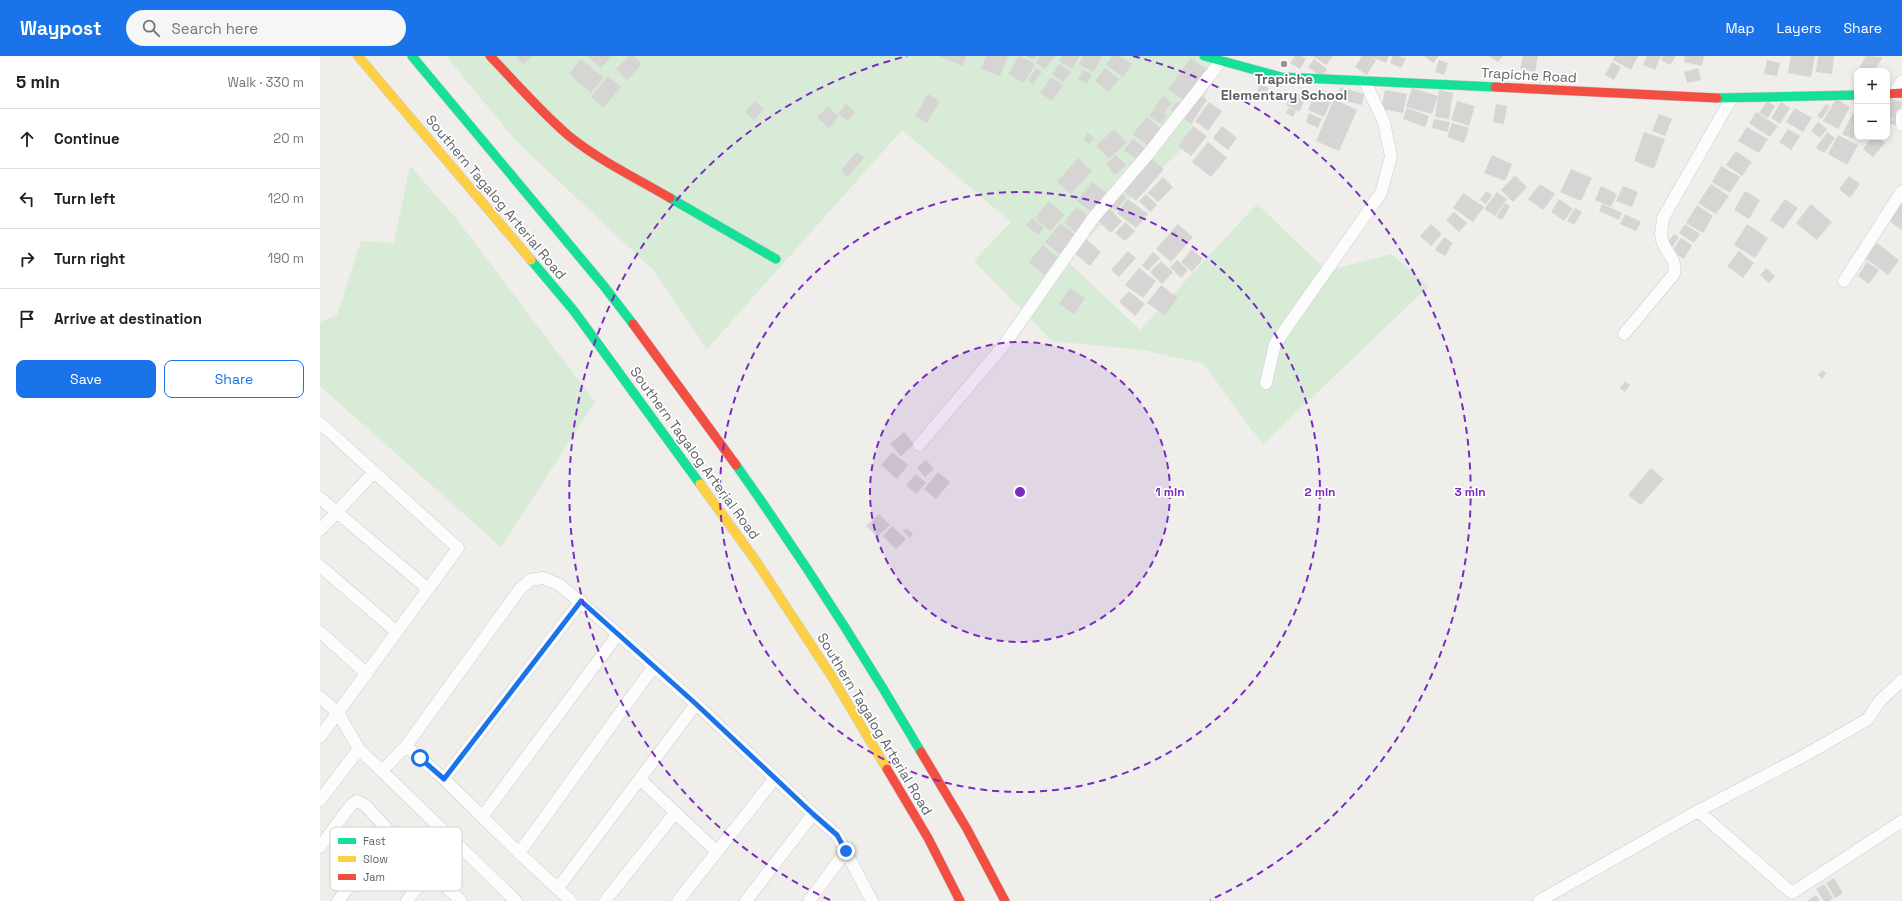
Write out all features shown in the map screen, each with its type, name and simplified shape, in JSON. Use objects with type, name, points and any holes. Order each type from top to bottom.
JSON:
[{"type":"main road","name":"Southern Tagalog Arterial Road","points":[[358,56],[574,311],[756,562],[840,691],[928,838],[960,901]]},
{"type":"main road","name":"Southern Tagalog Arterial Road","points":[[412,56],[603,285],[696,409],[790,541],[868,661],[967,829],[1005,901]]},
{"type":"main road","points":[[490,56],[545,113],[570,136],[600,158],[776,259]]},
{"type":"main road","name":"Trapiche Road","points":[[1204,56],[1281,77],[1731,99],[1854,95]]},
{"type":"street","points":[[919,445],[1004,345],[1094,217],[1148,153],[1221,61]]},
{"type":"street","points":[[1894,93],[1902,81]]},
{"type":"street","points":[[1266,383],[1276,344],[1381,193],[1391,157],[1384,122],[1365,82]]},
{"type":"street","points":[[1624,334],[1674,274],[1676,267],[1674,259],[1665,247],[1661,235],[1663,218],[1731,99]]},
{"type":"street","points":[[1902,115],[1902,125]]},
{"type":"street","points":[[1844,281],[1902,190]]},
{"type":"street","points":[[320,424],[458,548],[320,737]]},
{"type":"street","points":[[320,530],[336,511],[374,472]]},
{"type":"street","points":[[320,498],[428,589]]},
{"type":"street","points":[[320,566],[397,632]]},
{"type":"street","points":[[382,771],[406,746],[520,589],[530,580],[543,578],[560,585],[581,601],[696,704],[837,835],[871,900]]},
{"type":"street","points":[[444,779],[581,601]]},
{"type":"street","points":[[320,632],[367,674]]},
{"type":"street","points":[[482,817],[618,634]]},
{"type":"street","points":[[519,853],[654,666]]},
{"type":"street","points":[[1539,901],[1698,811],[1807,754],[1868,719],[1879,702],[1902,680]]},
{"type":"street","points":[[320,697],[338,713],[360,750],[440,827]]},
{"type":"street","points":[[558,888],[696,704]]},
{"type":"street","points":[[406,746],[444,779],[519,853],[571,901]]},
{"type":"street","points":[[320,800],[360,750]]},
{"type":"street","points":[[678,901],[775,778]]},
{"type":"street","points":[[640,780],[717,852]]},
{"type":"street","points":[[334,827],[350,805],[357,801],[365,805],[385,827]]},
{"type":"street","points":[[1698,811],[1792,893],[1902,821]]},
{"type":"street","points":[[605,901],[675,813]]},
{"type":"street","points":[[746,901],[813,814]]},
{"type":"street","points":[[320,847],[330,833]]},
{"type":"street","points":[[462,849],[516,901]]},
{"type":"street","points":[[809,901],[846,851]]},
{"type":"street","points":[[338,901],[346,891]]},
{"type":"street","points":[[407,901],[415,891]]},
{"type":"street","points":[[451,891],[461,901]]},
{"type":"green space","points":[[446,56],[1224,56],[1179,152],[1065,259],[1140,330],[1257,204],[1327,271],[1391,254],[1429,286],[1263,444],[1204,364],[1143,350],[1052,341],[974,261],[1011,222],[902,130],[707,349],[653,270],[516,141]]},
{"type":"green space","points":[[410,166],[455,217],[595,402],[501,547],[320,386],[320,322],[337,315],[361,241],[394,243]]},
{"type":"building","points":[[516,56],[533,56],[523,64]]},
{"type":"building","points":[[587,56],[612,56],[601,68]]},
{"type":"building","points":[[629,56],[634,56],[642,64],[627,80],[616,69]]},
{"type":"building","points":[[939,56],[966,56],[963,66]]},
{"type":"building","points":[[986,56],[1008,56],[1000,76],[981,69]]},
{"type":"building","points":[[1019,56],[1035,64],[1024,83],[1008,74]]},
{"type":"building","points":[[1026,56],[1036,56],[1033,60]]},
{"type":"building","points":[[1040,56],[1055,56],[1045,69],[1036,63]]},
{"type":"building","points":[[1062,56],[1080,56],[1072,69],[1059,61]]},
{"type":"building","points":[[1083,56],[1102,56],[1094,72],[1079,64]]},
{"type":"building","points":[[1112,56],[1119,56],[1132,64],[1123,77],[1106,65]]},
{"type":"building","points":[[1295,56],[1301,56],[1306,59],[1300,69],[1290,63]]},
{"type":"building","points":[[1313,56],[1333,56],[1326,65]]},
{"type":"building","points":[[1362,56],[1369,56],[1376,60],[1367,75],[1355,67]]},
{"type":"building","points":[[1369,56],[1389,56],[1386,63]]},
{"type":"building","points":[[1393,56],[1399,56],[1406,59],[1401,68],[1390,63]]},
{"type":"building","points":[[1424,56],[1439,56],[1433,63]]},
{"type":"building","points":[[1489,56],[1503,56],[1498,62]]},
{"type":"building","points":[[1523,56],[1538,56],[1535,72],[1520,69]]},
{"type":"building","points":[[1615,56],[1638,56],[1631,70],[1613,60]]},
{"type":"building","points":[[1647,56],[1661,56],[1655,70],[1643,65]]},
{"type":"building","points":[[1663,56],[1676,56],[1670,65],[1661,60]]},
{"type":"building","points":[[1685,56],[1704,56],[1702,66],[1684,62]]},
{"type":"building","points":[[1791,56],[1815,56],[1811,77],[1788,73]]},
{"type":"building","points":[[1818,56],[1834,56],[1832,74],[1816,72]]},
{"type":"building","points":[[1866,56],[1883,57],[1876,68],[1859,68]]},
{"type":"building","points":[[1191,58],[1210,72],[1187,103],[1168,89]]},
{"type":"building","points":[[581,59],[604,78],[591,93],[569,74]]},
{"type":"building","points":[[1314,59],[1327,69],[1322,77],[1308,67]]},
{"type":"building","points":[[1439,60],[1448,63],[1444,75],[1435,72]]},
{"type":"building","points":[[1767,60],[1780,63],[1777,76],[1764,74]]},
{"type":"building","points":[[1612,62],[1621,67],[1614,80],[1605,75]]},
{"type":"building","points":[[1059,64],[1071,72],[1064,82],[1052,75]]},
{"type":"building","points":[[1036,68],[1042,72],[1033,84],[1028,80]]},
{"type":"building","points":[[1105,68],[1119,79],[1109,92],[1095,81]]},
{"type":"building","points":[[1698,68],[1701,80],[1687,83],[1684,72]]},
{"type":"building","points":[[1083,70],[1092,74],[1087,84],[1078,79]]},
{"type":"building","points":[[608,76],[621,87],[603,108],[591,97]]},
{"type":"building","points":[[1051,77],[1063,85],[1052,101],[1040,93]]},
{"type":"building","points":[[1260,84],[1269,88],[1263,100],[1255,97]]},
{"type":"building","points":[[1340,87],[1364,94],[1362,105],[1337,99]]},
{"type":"building","points":[[1318,88],[1334,95],[1324,117],[1308,110]]},
{"type":"building","points":[[1412,88],[1438,96],[1432,114],[1406,107]]},
{"type":"building","points":[[1385,90],[1407,94],[1403,113],[1381,109]]},
{"type":"building","points":[[1439,90],[1453,93],[1449,119],[1435,117]]},
{"type":"building","points":[[1293,91],[1306,98],[1299,112],[1286,105]]},
{"type":"building","points":[[928,94],[940,101],[927,123],[915,116]]},
{"type":"building","points":[[1198,94],[1207,100],[1191,124],[1181,117]]},
{"type":"building","points":[[1163,96],[1172,103],[1164,113],[1155,106]]},
{"type":"building","points":[[1334,99],[1357,110],[1339,151],[1316,141]]},
{"type":"building","points":[[1836,99],[1850,107],[1838,129],[1823,121]]},
{"type":"building","points":[[1890,99],[1902,102],[1898,120],[1890,118]]},
{"type":"building","points":[[755,101],[764,109],[754,120],[745,112]]},
{"type":"building","points":[[1178,101],[1184,107],[1177,115],[1170,109]]},
{"type":"building","points":[[1457,101],[1475,106],[1469,126],[1451,120]]},
{"type":"building","points":[[1767,101],[1775,106],[1768,118],[1759,113]]},
{"type":"building","points":[[1209,102],[1222,111],[1208,131],[1195,121]]},
{"type":"building","points":[[1781,102],[1790,108],[1780,124],[1771,118]]},
{"type":"building","points":[[846,104],[855,112],[848,121],[838,114]]},
{"type":"building","points":[[1496,104],[1507,106],[1504,124],[1493,122]]},
{"type":"building","points":[[1826,104],[1830,106],[1822,119],[1817,116]]},
{"type":"building","points":[[828,106],[839,117],[829,128],[817,117]]},
{"type":"building","points":[[1156,107],[1167,116],[1161,124],[1149,116]]},
{"type":"building","points":[[1289,108],[1296,111],[1293,117],[1286,113]]},
{"type":"building","points":[[1407,108],[1429,116],[1425,127],[1403,119]]},
{"type":"building","points":[[1795,108],[1812,118],[1803,132],[1786,122]]},
{"type":"building","points":[[1756,112],[1778,126],[1770,137],[1749,123]]},
{"type":"building","points":[[1309,113],[1322,119],[1318,128],[1306,122]]},
{"type":"building","points":[[1853,113],[1854,114],[1853,139],[1842,134]]},
{"type":"building","points":[[1659,114],[1672,119],[1665,136],[1652,131]]},
{"type":"building","points":[[1147,117],[1165,132],[1151,148],[1133,134]]},
{"type":"building","points":[[1434,119],[1450,122],[1448,132],[1432,128]]},
{"type":"building","points":[[1890,119],[1896,120],[1895,125],[1890,124]]},
{"type":"building","points":[[1818,122],[1827,129],[1820,138],[1811,131]]},
{"type":"building","points":[[1452,123],[1469,128],[1464,143],[1447,137]]},
{"type":"building","points":[[1193,126],[1207,136],[1191,156],[1178,146]]},
{"type":"building","points":[[1222,126],[1237,138],[1228,150],[1213,138]]},
{"type":"building","points":[[1747,127],[1768,139],[1759,153],[1738,141]]},
{"type":"building","points":[[1114,129],[1127,142],[1109,159],[1096,146]]},
{"type":"building","points":[[1788,129],[1800,136],[1791,150],[1779,142]]},
{"type":"building","points":[[1644,132],[1665,139],[1654,169],[1634,161]]},
{"type":"building","points":[[1827,132],[1835,138],[1824,153],[1816,148]]},
{"type":"building","points":[[1088,133],[1094,138],[1089,144],[1083,139]]},
{"type":"building","points":[[1838,135],[1858,145],[1847,165],[1828,154]]},
{"type":"building","points":[[1133,139],[1147,150],[1138,161],[1124,150]]},
{"type":"building","points":[[1870,140],[1881,140],[1885,143],[1873,157],[1863,149]]},
{"type":"building","points":[[1208,142],[1227,158],[1211,177],[1192,162]]},
{"type":"building","points":[[1736,151],[1752,162],[1742,176],[1726,165]]},
{"type":"building","points":[[857,152],[864,158],[847,177],[841,170]]},
{"type":"building","points":[[1116,155],[1126,165],[1115,175],[1106,164]]},
{"type":"building","points":[[1492,155],[1512,164],[1505,181],[1484,173]]},
{"type":"building","points":[[1148,156],[1164,169],[1136,201],[1121,188]]},
{"type":"building","points":[[1078,158],[1092,171],[1071,194],[1057,182]]},
{"type":"building","points":[[1721,166],[1740,177],[1730,193],[1712,182]]},
{"type":"building","points":[[1571,169],[1592,178],[1581,201],[1560,192]]},
{"type":"building","points":[[1515,175],[1527,187],[1513,202],[1501,190]]},
{"type":"building","points":[[1849,176],[1860,184],[1850,198],[1839,189]]},
{"type":"building","points":[[1163,177],[1173,187],[1158,202],[1148,193]]},
{"type":"building","points":[[1092,182],[1110,195],[1095,215],[1077,201]]},
{"type":"building","points":[[1540,184],[1555,194],[1543,210],[1528,199]]},
{"type":"building","points":[[1711,184],[1729,196],[1716,214],[1698,203]]},
{"type":"building","points":[[1601,186],[1617,194],[1611,207],[1595,200]]},
{"type":"building","points":[[1623,186],[1638,192],[1632,207],[1616,201]]},
{"type":"building","points":[[1117,191],[1126,198],[1116,210],[1107,204]]},
{"type":"building","points":[[1486,191],[1492,195],[1486,204],[1480,200]]},
{"type":"building","points":[[1745,191],[1760,200],[1749,219],[1734,210]]},
{"type":"building","points":[[1497,192],[1507,199],[1495,216],[1484,209]]},
{"type":"building","points":[[1463,193],[1484,207],[1473,222],[1453,208]]},
{"type":"building","points":[[1146,194],[1157,205],[1150,212],[1139,201]]},
{"type":"building","points":[[1128,199],[1148,214],[1136,228],[1117,213]]},
{"type":"building","points":[[1559,199],[1573,209],[1564,221],[1551,212]]},
{"type":"building","points":[[1785,199],[1798,208],[1783,229],[1770,220]]},
{"type":"building","points":[[1049,201],[1065,215],[1050,231],[1035,218]]},
{"type":"building","points":[[1902,202],[1902,230],[1889,221]]},
{"type":"building","points":[[1505,203],[1510,206],[1502,220],[1496,217]]},
{"type":"building","points":[[1602,204],[1622,213],[1619,220],[1599,211]]},
{"type":"building","points":[[1811,204],[1832,222],[1817,240],[1796,223]]},
{"type":"building","points":[[1697,205],[1713,216],[1703,233],[1686,223]]},
{"type":"building","points":[[1106,206],[1122,221],[1111,233],[1095,218]]},
{"type":"building","points":[[1077,207],[1091,219],[1077,234],[1064,222]]},
{"type":"building","points":[[1575,208],[1582,212],[1574,225],[1567,221]]},
{"type":"building","points":[[1454,212],[1467,223],[1459,232],[1446,220]]},
{"type":"building","points":[[1625,214],[1641,222],[1636,231],[1620,224]]},
{"type":"building","points":[[1032,218],[1044,228],[1038,235],[1026,225]]},
{"type":"building","points":[[1125,222],[1135,231],[1125,241],[1115,233]]},
{"type":"building","points":[[1061,223],[1076,236],[1060,254],[1045,242]]},
{"type":"building","points":[[1178,224],[1193,237],[1171,262],[1156,249]]},
{"type":"building","points":[[1431,224],[1442,234],[1431,246],[1420,236]]},
{"type":"building","points":[[1685,224],[1700,234],[1694,243],[1679,233]]},
{"type":"building","points":[[1747,224],[1768,238],[1755,258],[1734,245]]},
{"type":"building","points":[[1674,234],[1679,237],[1673,246],[1668,242]]},
{"type":"building","points":[[1444,237],[1453,243],[1445,256],[1435,250]]},
{"type":"building","points":[[1085,238],[1101,252],[1090,266],[1073,252]]},
{"type":"building","points":[[1681,238],[1692,245],[1684,259],[1672,251]]},
{"type":"building","points":[[1877,243],[1899,260],[1888,275],[1865,258]]},
{"type":"building","points":[[1043,245],[1058,258],[1044,275],[1029,262]]},
{"type":"building","points":[[1192,249],[1203,259],[1192,272],[1181,262]]},
{"type":"building","points":[[1128,251],[1136,258],[1119,277],[1111,270]]},
{"type":"building","points":[[1739,251],[1754,263],[1743,278],[1727,266]]},
{"type":"building","points":[[1153,252],[1160,258],[1148,271],[1142,265]]},
{"type":"building","points":[[1177,260],[1188,270],[1181,278],[1170,267]]},
{"type":"building","points":[[1161,261],[1173,272],[1162,284],[1150,272]]},
{"type":"building","points":[[1867,262],[1879,270],[1869,284],[1858,276]]},
{"type":"building","points":[[1139,268],[1156,281],[1143,298],[1125,285]]},
{"type":"building","points":[[1766,268],[1775,276],[1769,283],[1760,275]]},
{"type":"building","points":[[1161,285],[1178,298],[1165,315],[1147,303]]},
{"type":"building","points":[[1070,288],[1085,298],[1074,314],[1059,304]]},
{"type":"building","points":[[1129,291],[1145,304],[1135,316],[1119,302]]},
{"type":"building","points":[[1822,370],[1826,373],[1822,379],[1818,375]]},
{"type":"building","points":[[1625,381],[1630,385],[1625,392],[1620,388]]},
{"type":"building","points":[[904,432],[914,444],[901,456],[890,444]]},
{"type":"building","points":[[892,452],[908,465],[897,479],[881,465]]},
{"type":"building","points":[[926,460],[934,469],[925,477],[917,468]]},
{"type":"building","points":[[1651,468],[1664,479],[1641,505],[1628,495]]},
{"type":"building","points":[[938,472],[950,482],[936,499],[924,489]]},
{"type":"building","points":[[916,474],[926,483],[916,494],[906,485]]},
{"type":"building","points":[[879,514],[890,525],[877,537],[866,526]]},
{"type":"building","points":[[892,526],[906,539],[896,549],[883,536]]},
{"type":"building","points":[[906,528],[913,534],[910,538],[903,531]]},
{"type":"building","points":[[1834,878],[1843,893],[1835,898],[1826,883]]},
{"type":"building","points":[[1824,884],[1833,898],[1829,901],[1824,901],[1816,889]]},
{"type":"building","points":[[1816,895],[1820,901],[1807,901]]},
{"type":"traffic: fast","points":[[412,56],[603,285],[633,324]]},
{"type":"traffic: fast","points":[[1204,56],[1281,77],[1495,87]]},
{"type":"traffic: fast","points":[[1717,98],[1854,95]]},
{"type":"traffic: fast","points":[[670,198],[776,259]]},
{"type":"traffic: fast","points":[[531,260],[574,311],[700,484]]},
{"type":"traffic: fast","points":[[736,465],[832,606],[921,752]]},
{"type":"traffic: slow","points":[[358,56],[531,260]]},
{"type":"traffic: slow","points":[[700,484],[756,561],[832,677],[887,769]]},
{"type":"traffic: jam","points":[[490,56],[569,136],[606,161],[670,198]]},
{"type":"traffic: jam","points":[[1495,87],[1717,98]]},
{"type":"traffic: jam","points":[[1890,94],[1902,93]]},
{"type":"traffic: jam","points":[[633,324],[736,465]]},
{"type":"traffic: jam","points":[[921,752],[967,829],[1005,901]]},
{"type":"traffic: jam","points":[[887,769],[928,838],[960,901]]},
{"type":"place","name":"Trapiche Elementary School","points":[[1284,64]]},
{"type":"route","points":[[420,758],[444,779],[581,601],[696,704],[837,835],[846,851]]}]
